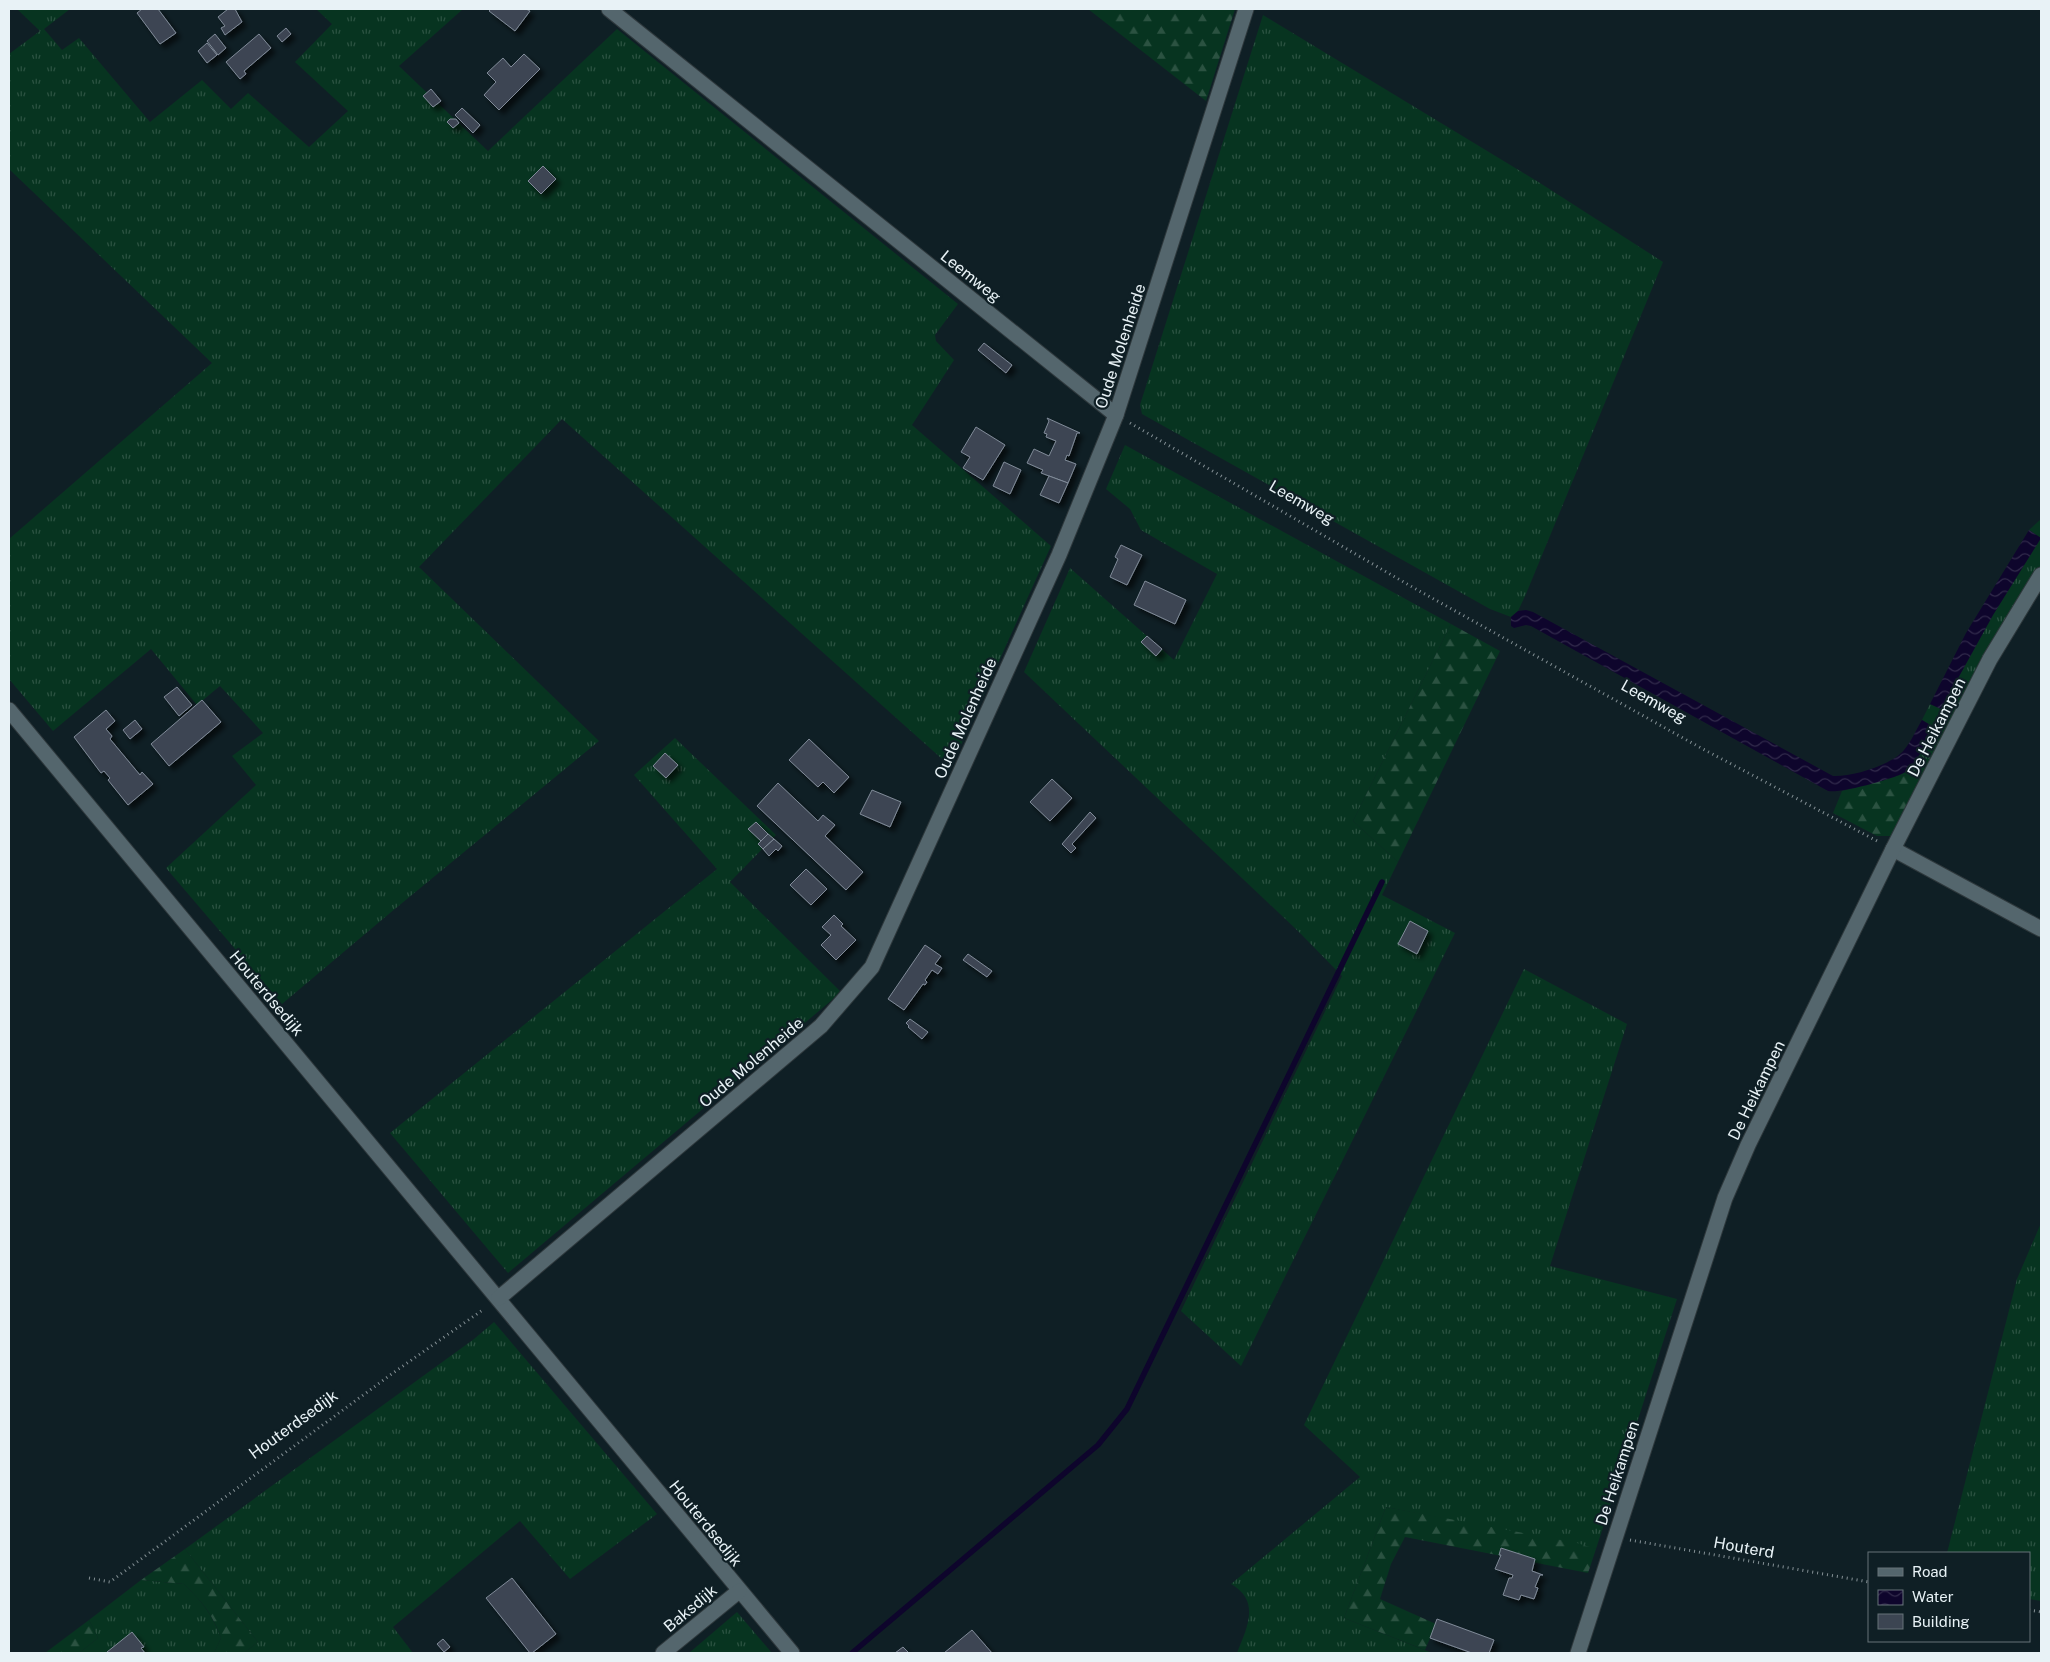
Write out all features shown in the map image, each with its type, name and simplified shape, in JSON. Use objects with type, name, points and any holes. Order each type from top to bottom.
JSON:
[{"type":"street","name":"Leemweg","points":[[609,9],[1116,415]]},
{"type":"street","name":"Oude Molenheide","points":[[499,1298],[821,1026],[872,967],[1059,554],[1116,415],[1246,9]]},
{"type":"street","name":"De Heikampen","points":[[1578,1653],[1725,1198],[1748,1145],[1893,849],[1990,659],[2041,575]]},
{"type":"street","name":"Houterdsedijk","points":[[9,710],[792,1653]]},
{"type":"street","points":[[1893,849],[2041,929]]},
{"type":"street","name":"Baksdijk","points":[[663,1653],[739,1591]]},
{"type":"path","name":"Leemweg","points":[[1116,415],[1422,592],[1702,748],[1893,849]]},
{"type":"path","name":"Houterdsedijk","points":[[89,1578],[110,1582],[263,1468],[499,1298]]},
{"type":"path","name":"Houterd","points":[[1615,1537],[1868,1582]]},
{"type":"green space","points":[[17,9],[70,9],[44,29],[62,50],[79,38],[150,122],[202,80],[231,109],[248,93],[309,147],[348,111],[295,62],[332,24],[316,9],[463,9],[399,66],[488,151],[617,29],[958,304],[935,335],[936,341],[954,360],[912,425],[1051,546],[951,767],[562,419],[419,567],[599,741],[282,1004],[166,868],[256,785],[232,756],[263,733],[220,686],[197,705],[151,649],[53,731],[9,679],[9,539],[212,363],[9,169],[9,54],[40,31]]},
{"type":"green space","points":[[1088,9],[1235,9],[1206,101]]},
{"type":"green space","points":[[1263,15],[1540,183],[1663,262],[1526,594],[1518,611],[1511,617],[1490,609],[1142,414],[1140,405]]},
{"type":"green space","points":[[1125,445],[1451,624],[1353,821],[1398,862],[1382,895],[1455,933],[1241,1366],[1181,1311],[1342,976],[1299,932],[1024,672],[1070,568],[1174,660],[1217,574],[1141,530],[1130,509],[1106,489]]},
{"type":"green space","points":[[2041,519],[2041,538],[2029,530]]},
{"type":"green space","points":[[2041,538],[2041,567],[1991,647],[1923,778],[1900,775],[1916,760],[1927,740],[1932,726],[1922,720],[1930,704],[1941,709],[1993,615]]},
{"type":"green space","points":[[1451,624],[1500,651],[1398,862],[1353,821]]},
{"type":"green space","points":[[675,738],[776,835],[730,882],[840,991],[832,1000],[508,1273],[390,1133],[717,869],[634,775]]},
{"type":"green space","points":[[1900,775],[1923,778],[1894,836],[1877,836],[1833,813],[1842,791]]},
{"type":"green space","points":[[1524,969],[1627,1024],[1550,1266],[1677,1299],[1596,1549],[1386,1507],[1344,1618],[1432,1653],[1237,1653],[1247,1625],[1249,1607],[1246,1598],[1231,1584],[1360,1477],[1304,1425]]},
{"type":"green space","points":[[2041,1223],[2041,1601],[2030,1599],[2030,1552],[1947,1552],[2017,1279]]},
{"type":"green space","points":[[494,1322],[657,1514],[570,1579],[520,1521],[393,1627],[413,1653],[244,1653],[258,1642],[185,1549],[474,1339]]},
{"type":"green space","points":[[1386,1507],[1577,1543],[1596,1549],[1588,1573],[1405,1537],[1391,1564],[1380,1599],[1436,1624],[1425,1650],[1344,1618]]},
{"type":"green space","points":[[185,1549],[258,1642],[244,1653],[214,1653],[221,1638],[218,1629],[197,1597],[184,1584],[141,1580]]},
{"type":"green space","points":[[141,1580],[184,1584],[206,1608],[214,1621],[221,1638],[214,1653],[79,1653],[98,1638],[89,1620]]},
{"type":"green space","points":[[737,1612],[772,1653],[689,1653]]},
{"type":"green space","points":[[89,1620],[98,1638],[79,1653],[45,1653]]},
{"type":"water","points":[[2029,530],[2041,538],[1993,615],[1941,709],[1930,704],[1966,633]]},
{"type":"water","points":[[1526,610],[1533,612],[1833,776],[1861,772],[1891,761],[1907,747],[1922,720],[1932,726],[1919,756],[1907,771],[1892,778],[1868,785],[1828,791],[1531,626],[1526,625],[1514,628],[1511,626],[1511,617],[1518,611]]},
{"type":"building","points":[[142,9],[158,9],[176,33],[160,44],[137,13]]},
{"type":"building","points":[[228,9],[235,9],[242,22],[225,35],[221,28],[225,26],[218,17]]},
{"type":"building","points":[[491,9],[526,9],[530,11],[515,31],[489,11]]},
{"type":"building","points":[[286,28],[291,34],[282,42],[277,36]]},
{"type":"building","points":[[215,34],[226,48],[218,55],[207,41]]},
{"type":"building","points":[[259,34],[271,48],[244,71],[246,74],[240,79],[226,62]]},
{"type":"building","points":[[207,43],[217,55],[207,63],[198,51]]},
{"type":"building","points":[[524,54],[540,69],[499,110],[484,95],[496,82],[487,73],[503,58],[511,67]]},
{"type":"building","points":[[431,89],[441,101],[433,107],[423,96]]},
{"type":"building","points":[[462,108],[480,125],[473,133],[455,115]]},
{"type":"building","points":[[450,119],[456,119],[459,123],[453,128],[447,122]]},
{"type":"building","points":[[543,166],[556,179],[541,194],[528,181]]},
{"type":"building","points":[[984,343],[1012,365],[1006,373],[978,350]]},
{"type":"building","points":[[1047,418],[1080,433],[1077,433],[1069,456],[1067,455],[1065,460],[1076,464],[1068,483],[1041,473],[1043,470],[1027,463],[1034,449],[1049,456],[1056,441],[1046,437],[1047,434],[1044,433],[1049,421]]},
{"type":"building","points":[[976,427],[1005,445],[983,480],[963,468],[970,457],[961,452]]},
{"type":"building","points":[[1004,462],[1021,470],[1010,494],[993,486]]},
{"type":"building","points":[[1049,476],[1068,483],[1059,503],[1040,495]]},
{"type":"building","points":[[1121,545],[1142,555],[1127,585],[1110,577],[1118,559],[1115,557]]},
{"type":"building","points":[[1145,581],[1186,600],[1175,624],[1134,605]]},
{"type":"building","points":[[1147,636],[1162,649],[1156,656],[1141,642]]},
{"type":"building","points":[[177,687],[192,705],[179,716],[164,697]]},
{"type":"building","points":[[202,700],[221,722],[169,766],[151,744]]},
{"type":"building","points":[[106,710],[115,721],[106,729],[112,736],[110,739],[140,775],[142,772],[153,784],[128,805],[108,780],[110,778],[104,771],[101,773],[74,737]]},
{"type":"building","points":[[135,720],[142,729],[130,739],[123,730]]},
{"type":"building","points":[[809,739],[849,777],[834,793],[823,782],[818,787],[789,760]]},
{"type":"building","points":[[665,753],[678,765],[666,778],[653,766]]},
{"type":"building","points":[[1052,779],[1072,798],[1050,821],[1030,802]]},
{"type":"building","points":[[778,783],[818,821],[823,815],[835,825],[825,836],[863,872],[846,890],[757,806]]},
{"type":"building","points":[[872,790],[901,802],[890,827],[860,814]]},
{"type":"building","points":[[1090,812],[1096,818],[1072,844],[1076,848],[1071,853],[1062,844]]},
{"type":"building","points":[[756,822],[768,834],[761,841],[748,829]]},
{"type":"building","points":[[768,834],[774,839],[763,849],[758,844]]},
{"type":"building","points":[[774,839],[782,846],[778,851],[776,849],[769,856],[763,849]]},
{"type":"building","points":[[806,869],[827,889],[811,905],[790,885]]},
{"type":"building","points":[[834,915],[843,924],[841,926],[856,940],[836,960],[821,945],[831,935],[822,927]]},
{"type":"building","points":[[1410,921],[1428,931],[1417,954],[1398,944]]},
{"type":"building","points":[[925,945],[941,956],[935,964],[942,968],[938,974],[932,970],[925,980],[927,982],[925,985],[923,984],[904,1010],[888,999]]},
{"type":"building","points":[[968,954],[992,971],[987,977],[963,960]]},
{"type":"building","points":[[910,1019],[928,1032],[922,1039],[908,1027],[906,1023]]},
{"type":"building","points":[[1501,1548],[1535,1559],[1532,1571],[1543,1575],[1540,1575],[1535,1587],[1538,1588],[1534,1599],[1521,1595],[1519,1600],[1503,1595],[1509,1578],[1512,1578],[1513,1575],[1495,1569],[1501,1555],[1499,1555]]},
{"type":"building","points":[[512,1578],[556,1634],[532,1653],[530,1653],[486,1598]]},
{"type":"building","points":[[1437,1619],[1494,1640],[1489,1653],[1472,1653],[1430,1638]]},
{"type":"building","points":[[972,1630],[992,1653],[944,1653]]},
{"type":"building","points":[[132,1632],[144,1647],[141,1648],[145,1653],[107,1652]]},
{"type":"building","points":[[443,1639],[450,1647],[444,1652],[437,1644]]},
{"type":"building","points":[[903,1647],[909,1653],[895,1653]]},
{"type":"waterway","points":[[852,1653],[1098,1445],[1127,1409],[1382,882]]}]
